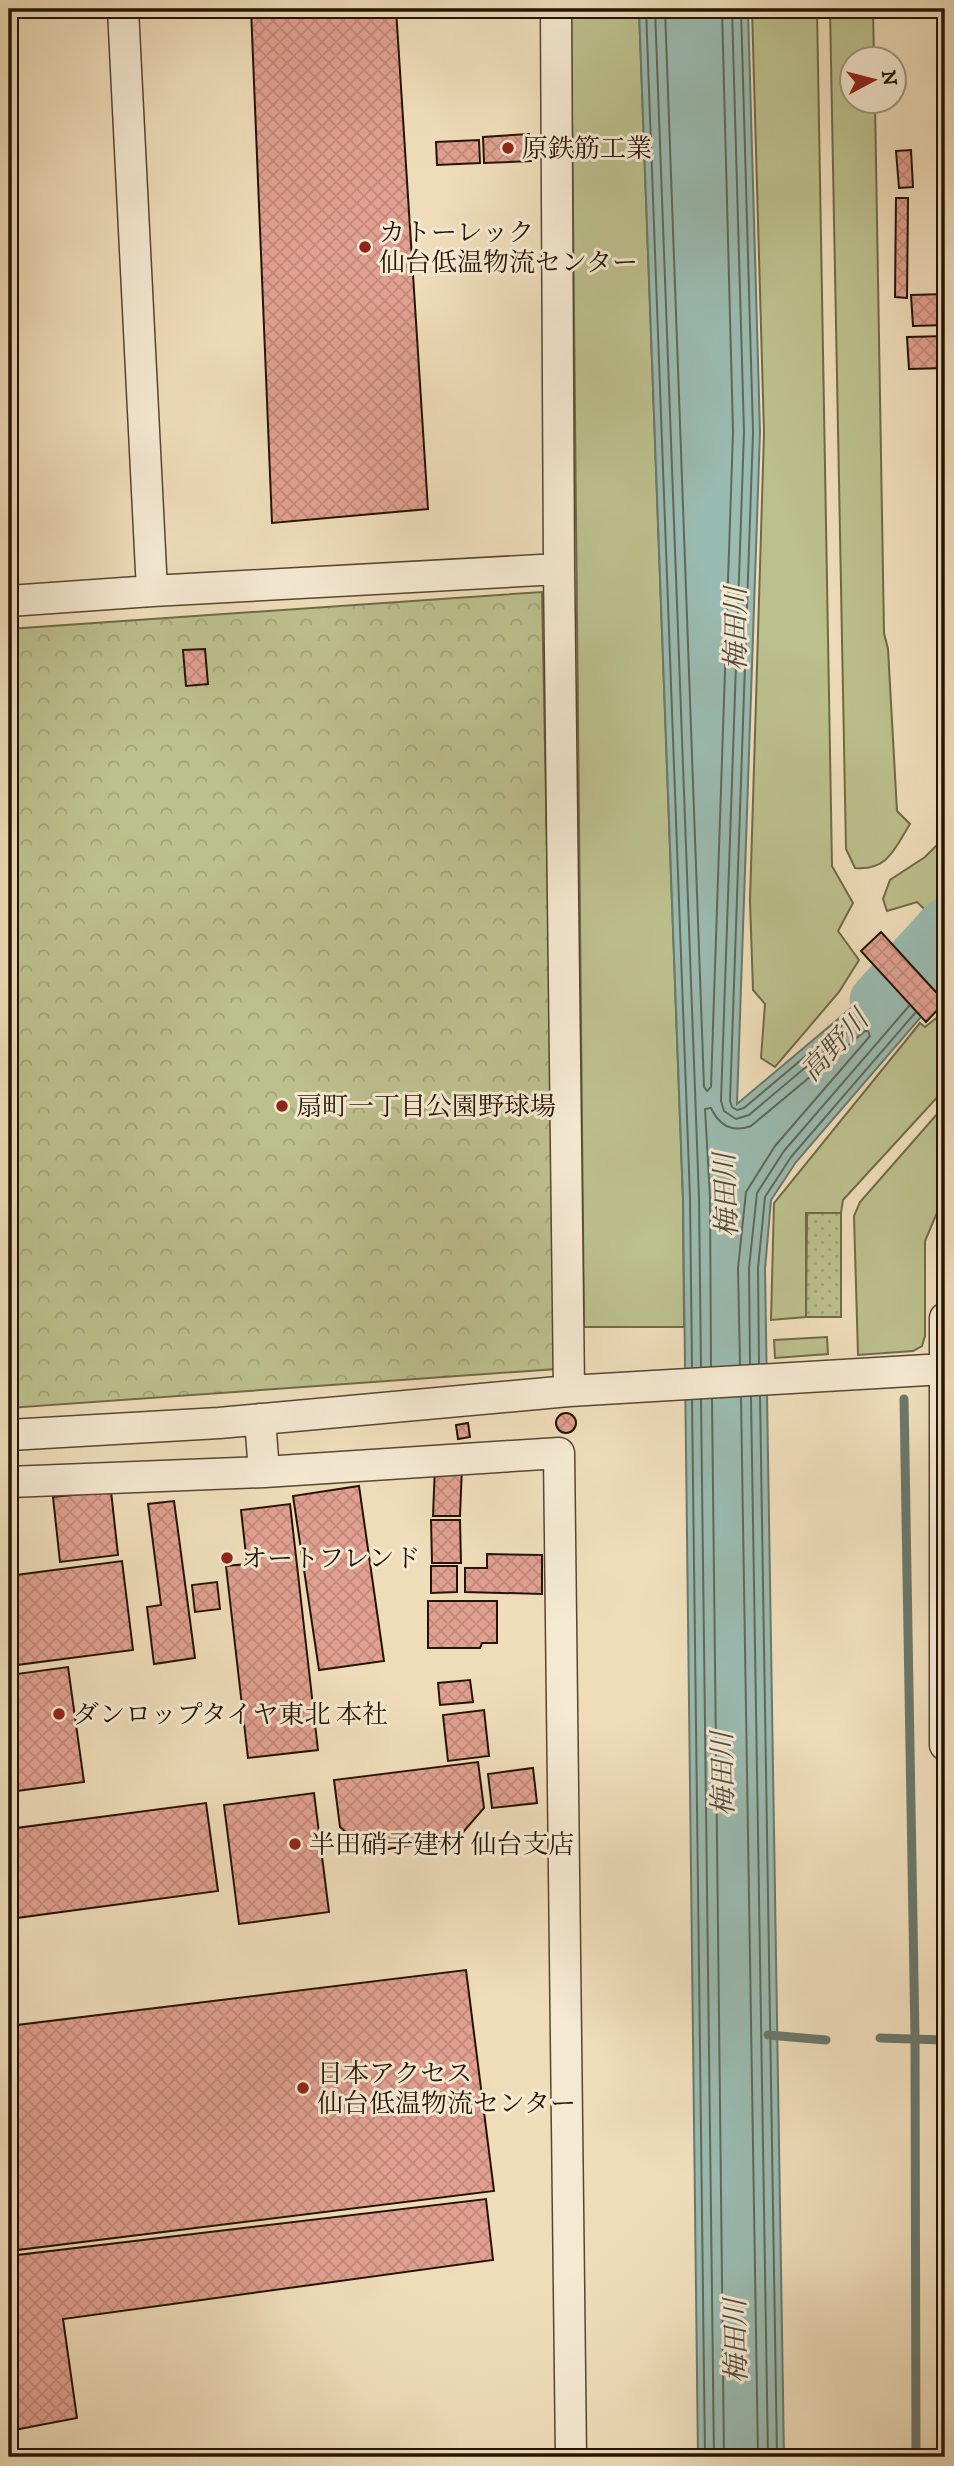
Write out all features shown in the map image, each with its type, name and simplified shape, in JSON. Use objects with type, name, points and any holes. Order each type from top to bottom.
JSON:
[{"type":"street","points":[[123,9],[152,591]]},
{"type":"street","points":[[556,9],[559,569],[569,1391]]},
{"type":"street","points":[[9,601],[559,569]]},
{"type":"street","points":[[945,1318],[945,1745]]},
{"type":"street","points":[[9,1435],[260,1419],[569,1391],[944,1369]]},
{"type":"street","points":[[260,1419],[264,1472]]},
{"type":"street","points":[[9,1482],[264,1472],[559,1453],[571,2457]]},
{"type":"green space","points":[[571,9],[639,9],[683,1199],[684,1327],[584,1327]]},
{"type":"green space","points":[[752,9],[817,9],[832,866],[853,903],[838,931],[859,960],[839,992],[775,1067],[761,1058],[765,1004],[753,990],[750,901],[764,433]]},
{"type":"green space","points":[[830,9],[873,9],[874,46],[838,46],[838,116],[875,116],[884,633],[888,649],[897,811],[910,824],[895,849],[883,862],[875,866],[855,868],[846,849]]},
{"type":"green space","points":[[542,592],[557,1369],[9,1408],[9,629]]},
{"type":"green space","points":[[945,837],[945,915],[938,922],[917,902],[887,911],[883,899],[890,880],[925,857]]},
{"type":"green space","points":[[945,1011],[943,1091],[843,1200],[841,1213],[806,1213],[806,1317],[771,1320],[774,1203],[920,1023],[925,1027]]},
{"type":"green space","points":[[945,1105],[945,1194],[925,1241],[925,1336],[922,1346],[913,1351],[858,1355],[854,1216],[860,1202]]},
{"type":"green space","points":[[807,1213],[841,1213],[841,1317],[806,1317]]},
{"type":"green space","points":[[827,1337],[828,1354],[775,1358],[774,1340]]},
{"type":"water","name":"梅田川","points":[[639,9],[748,9],[760,432],[737,1104],[945,929],[945,989],[796,1162],[771,1200],[765,1269],[784,2457],[698,2457],[683,1199]]},
{"type":"building","points":[[251,9],[396,9],[428,509],[272,523]]},
{"type":"building","points":[[529,134],[531,161],[484,163],[483,137]]},
{"type":"building","points":[[479,140],[480,163],[437,165],[436,142]]},
{"type":"building","points":[[911,150],[913,187],[899,188],[896,151]]},
{"type":"building","points":[[896,198],[908,198],[907,298],[895,297]]},
{"type":"building","points":[[945,294],[945,325],[913,326],[911,295]]},
{"type":"building","points":[[945,336],[945,368],[909,369],[907,337]]},
{"type":"building","points":[[205,649],[208,684],[186,686],[183,650]]},
{"type":"building","points":[[881,932],[945,1002],[926,1022],[861,951]]},
{"type":"building","points":[[566,1413],[573,1416],[576,1423],[573,1430],[566,1433],[559,1430],[556,1423],[559,1416]]},
{"type":"building","points":[[468,1423],[470,1437],[458,1439],[456,1425]]},
{"type":"building","points":[[435,1465],[462,1466],[460,1516],[433,1516]]},
{"type":"building","points":[[359,1486],[384,1661],[319,1670],[293,1496]]},
{"type":"building","points":[[111,1491],[118,1555],[60,1562],[53,1497]]},
{"type":"building","points":[[174,1501],[195,1658],[154,1664],[147,1607],[161,1605],[148,1504]]},
{"type":"building","points":[[290,1504],[318,1750],[248,1758],[226,1566],[247,1564],[241,1510]]},
{"type":"building","points":[[431,1520],[460,1520],[461,1563],[432,1563]]},
{"type":"building","points":[[487,1554],[542,1555],[542,1594],[465,1592],[465,1568],[487,1568]]},
{"type":"building","points":[[122,1561],[133,1650],[9,1666],[9,1576]]},
{"type":"building","points":[[431,1566],[457,1566],[457,1592],[431,1593]]},
{"type":"building","points":[[217,1582],[220,1609],[195,1612],[192,1585]]},
{"type":"building","points":[[428,1601],[497,1601],[497,1643],[482,1643],[480,1648],[428,1648]]},
{"type":"building","points":[[68,1667],[84,1782],[9,1792],[9,1675]]},
{"type":"building","points":[[470,1680],[473,1702],[440,1705],[438,1683]]},
{"type":"building","points":[[484,1710],[489,1756],[448,1761],[443,1715]]},
{"type":"building","points":[[478,1762],[484,1808],[458,1838],[369,1852],[340,1827],[334,1780]]},
{"type":"building","points":[[533,1768],[537,1803],[492,1808],[488,1774]]},
{"type":"building","points":[[314,1793],[329,1912],[239,1924],[224,1805]]},
{"type":"building","points":[[206,1803],[218,1891],[9,1919],[9,1829]]},
{"type":"building","points":[[466,1970],[494,2191],[9,2251],[9,2026]]},
{"type":"building","points":[[486,2199],[493,2260],[63,2319],[77,2418],[9,2431],[9,2256]]},
{"type":"waterway","name":"高野川","points":[[875,1000],[945,923]]},
{"type":"waterway","points":[[904,1399],[915,2038],[916,2457]]},
{"type":"waterway","points":[[768,2035],[826,2040]]},
{"type":"waterway","points":[[880,2038],[945,2040]]},
{"type":"place","name":"原鉄筋工業","points":[[508,148]]},
{"type":"place","name":"カトーレック 仙台低温物流センター","points":[[365,247]]},
{"type":"place","name":"扇町一丁目公園野球場","points":[[282,1106]]},
{"type":"place","name":"オートフレンド","points":[[227,1558]]},
{"type":"place","name":"ダンロップタイヤ東北 本社","points":[[59,1714]]},
{"type":"place","name":"半田硝子建材 仙台支店","points":[[295,1844]]},
{"type":"place","name":"日本アクセス 仙台低温物流センター","points":[[303,2088]]}]
